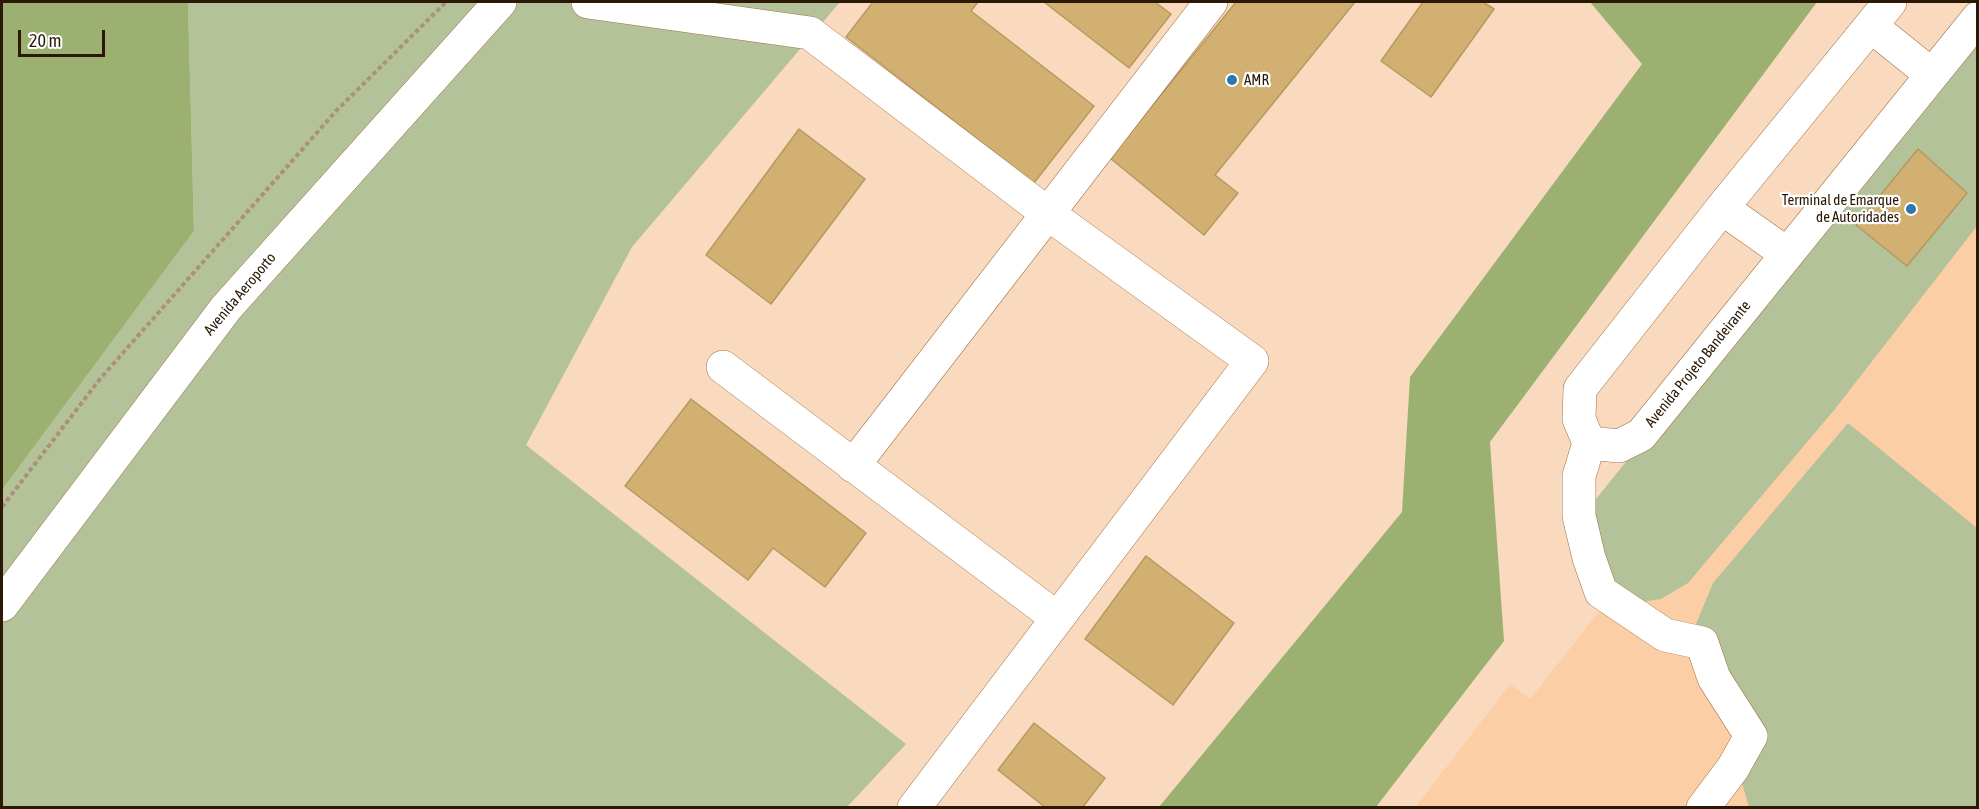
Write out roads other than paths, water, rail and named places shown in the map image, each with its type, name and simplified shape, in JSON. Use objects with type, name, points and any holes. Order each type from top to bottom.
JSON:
[{"type":"lane","name":"Avenida Aeroporto","points":[[2,605],[226,308],[500,2]]},
{"type":"lane","points":[[588,2],[810,33],[1047,213],[1252,361],[914,807]]},
{"type":"lane","points":[[853,466],[1211,2]]},
{"type":"lane","points":[[1703,807],[1729,793],[1751,736],[1714,678],[1702,643],[1665,635],[1601,592],[1589,558],[1579,516],[1579,476],[1589,443],[1579,419],[1580,389],[1722,208],[1881,14],[1932,75]]},
{"type":"lane","name":"Avenida Projeto Bandeirante","points":[[1589,443],[1619,446],[1641,435],[1977,18]]},
{"type":"lane","points":[[1722,208],[1786,254]]},
{"type":"lane","points":[[723,367],[1057,618]]},
{"type":"place","name":"AMR","points":[[1232,80]]},
{"type":"place","name":"Terminal de Emarque de Autoridades","points":[[1911,209]]}]
